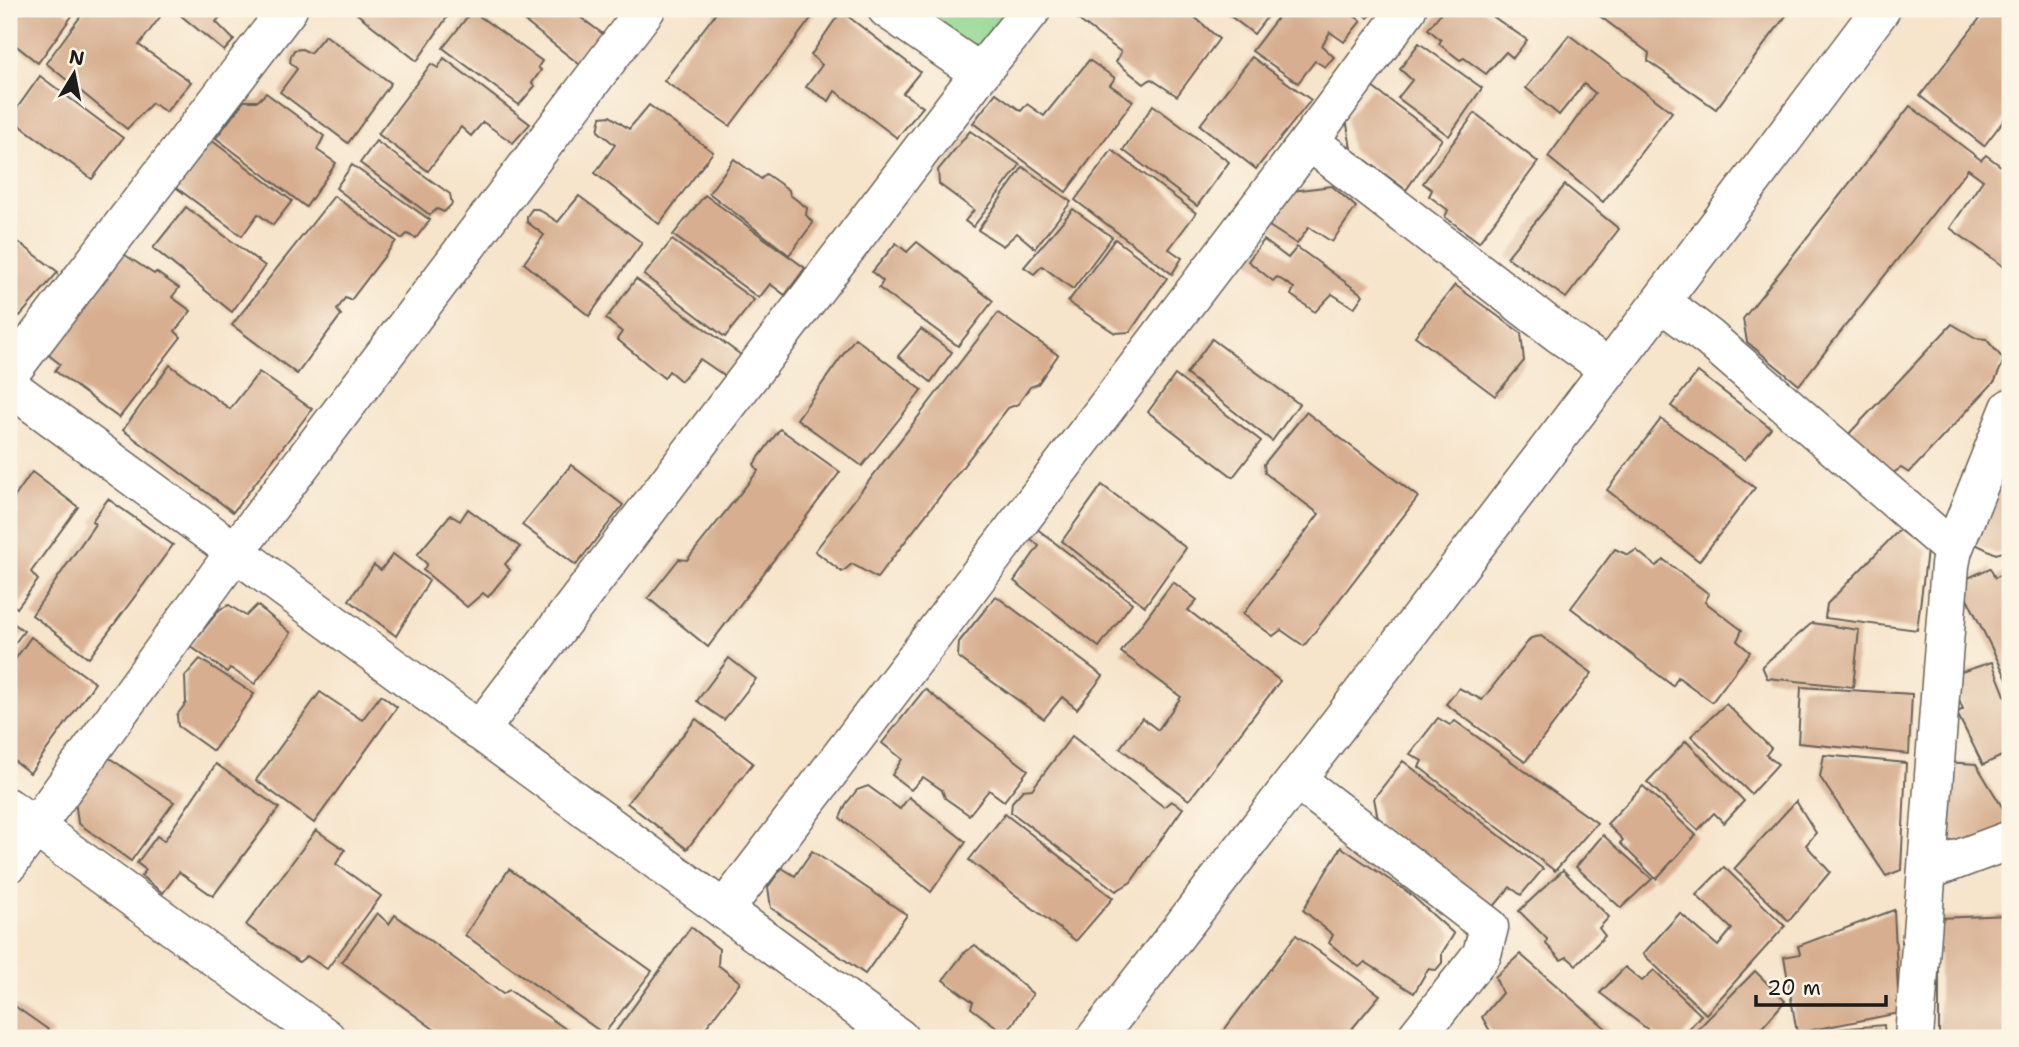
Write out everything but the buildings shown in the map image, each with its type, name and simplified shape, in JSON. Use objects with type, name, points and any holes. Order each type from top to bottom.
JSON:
[{"type":"street","points":[[9,374],[288,9]]},
{"type":"street","points":[[9,863],[22,817],[235,552],[646,9]]},
{"type":"street","points":[[887,9],[980,74]]},
{"type":"street","points":[[479,731],[1032,9]]},
{"type":"street","points":[[724,910],[1407,9]]},
{"type":"street","points":[[1096,1038],[1297,780],[1881,9]]},
{"type":"street","points":[[1309,141],[1609,369]]},
{"type":"street","points":[[1661,302],[1709,338],[1953,550]]},
{"type":"street","points":[[9,386],[899,1038]]},
{"type":"street","points":[[1914,1038],[1953,550],[2010,408]]},
{"type":"street","points":[[1297,780],[1489,928],[1482,954],[1416,1038]]},
{"type":"street","points":[[22,817],[326,1038]]},
{"type":"street","points":[[1927,870],[2010,840]]},
{"type":"green space","points":[[908,9],[1011,9],[982,47],[955,43]]}]
